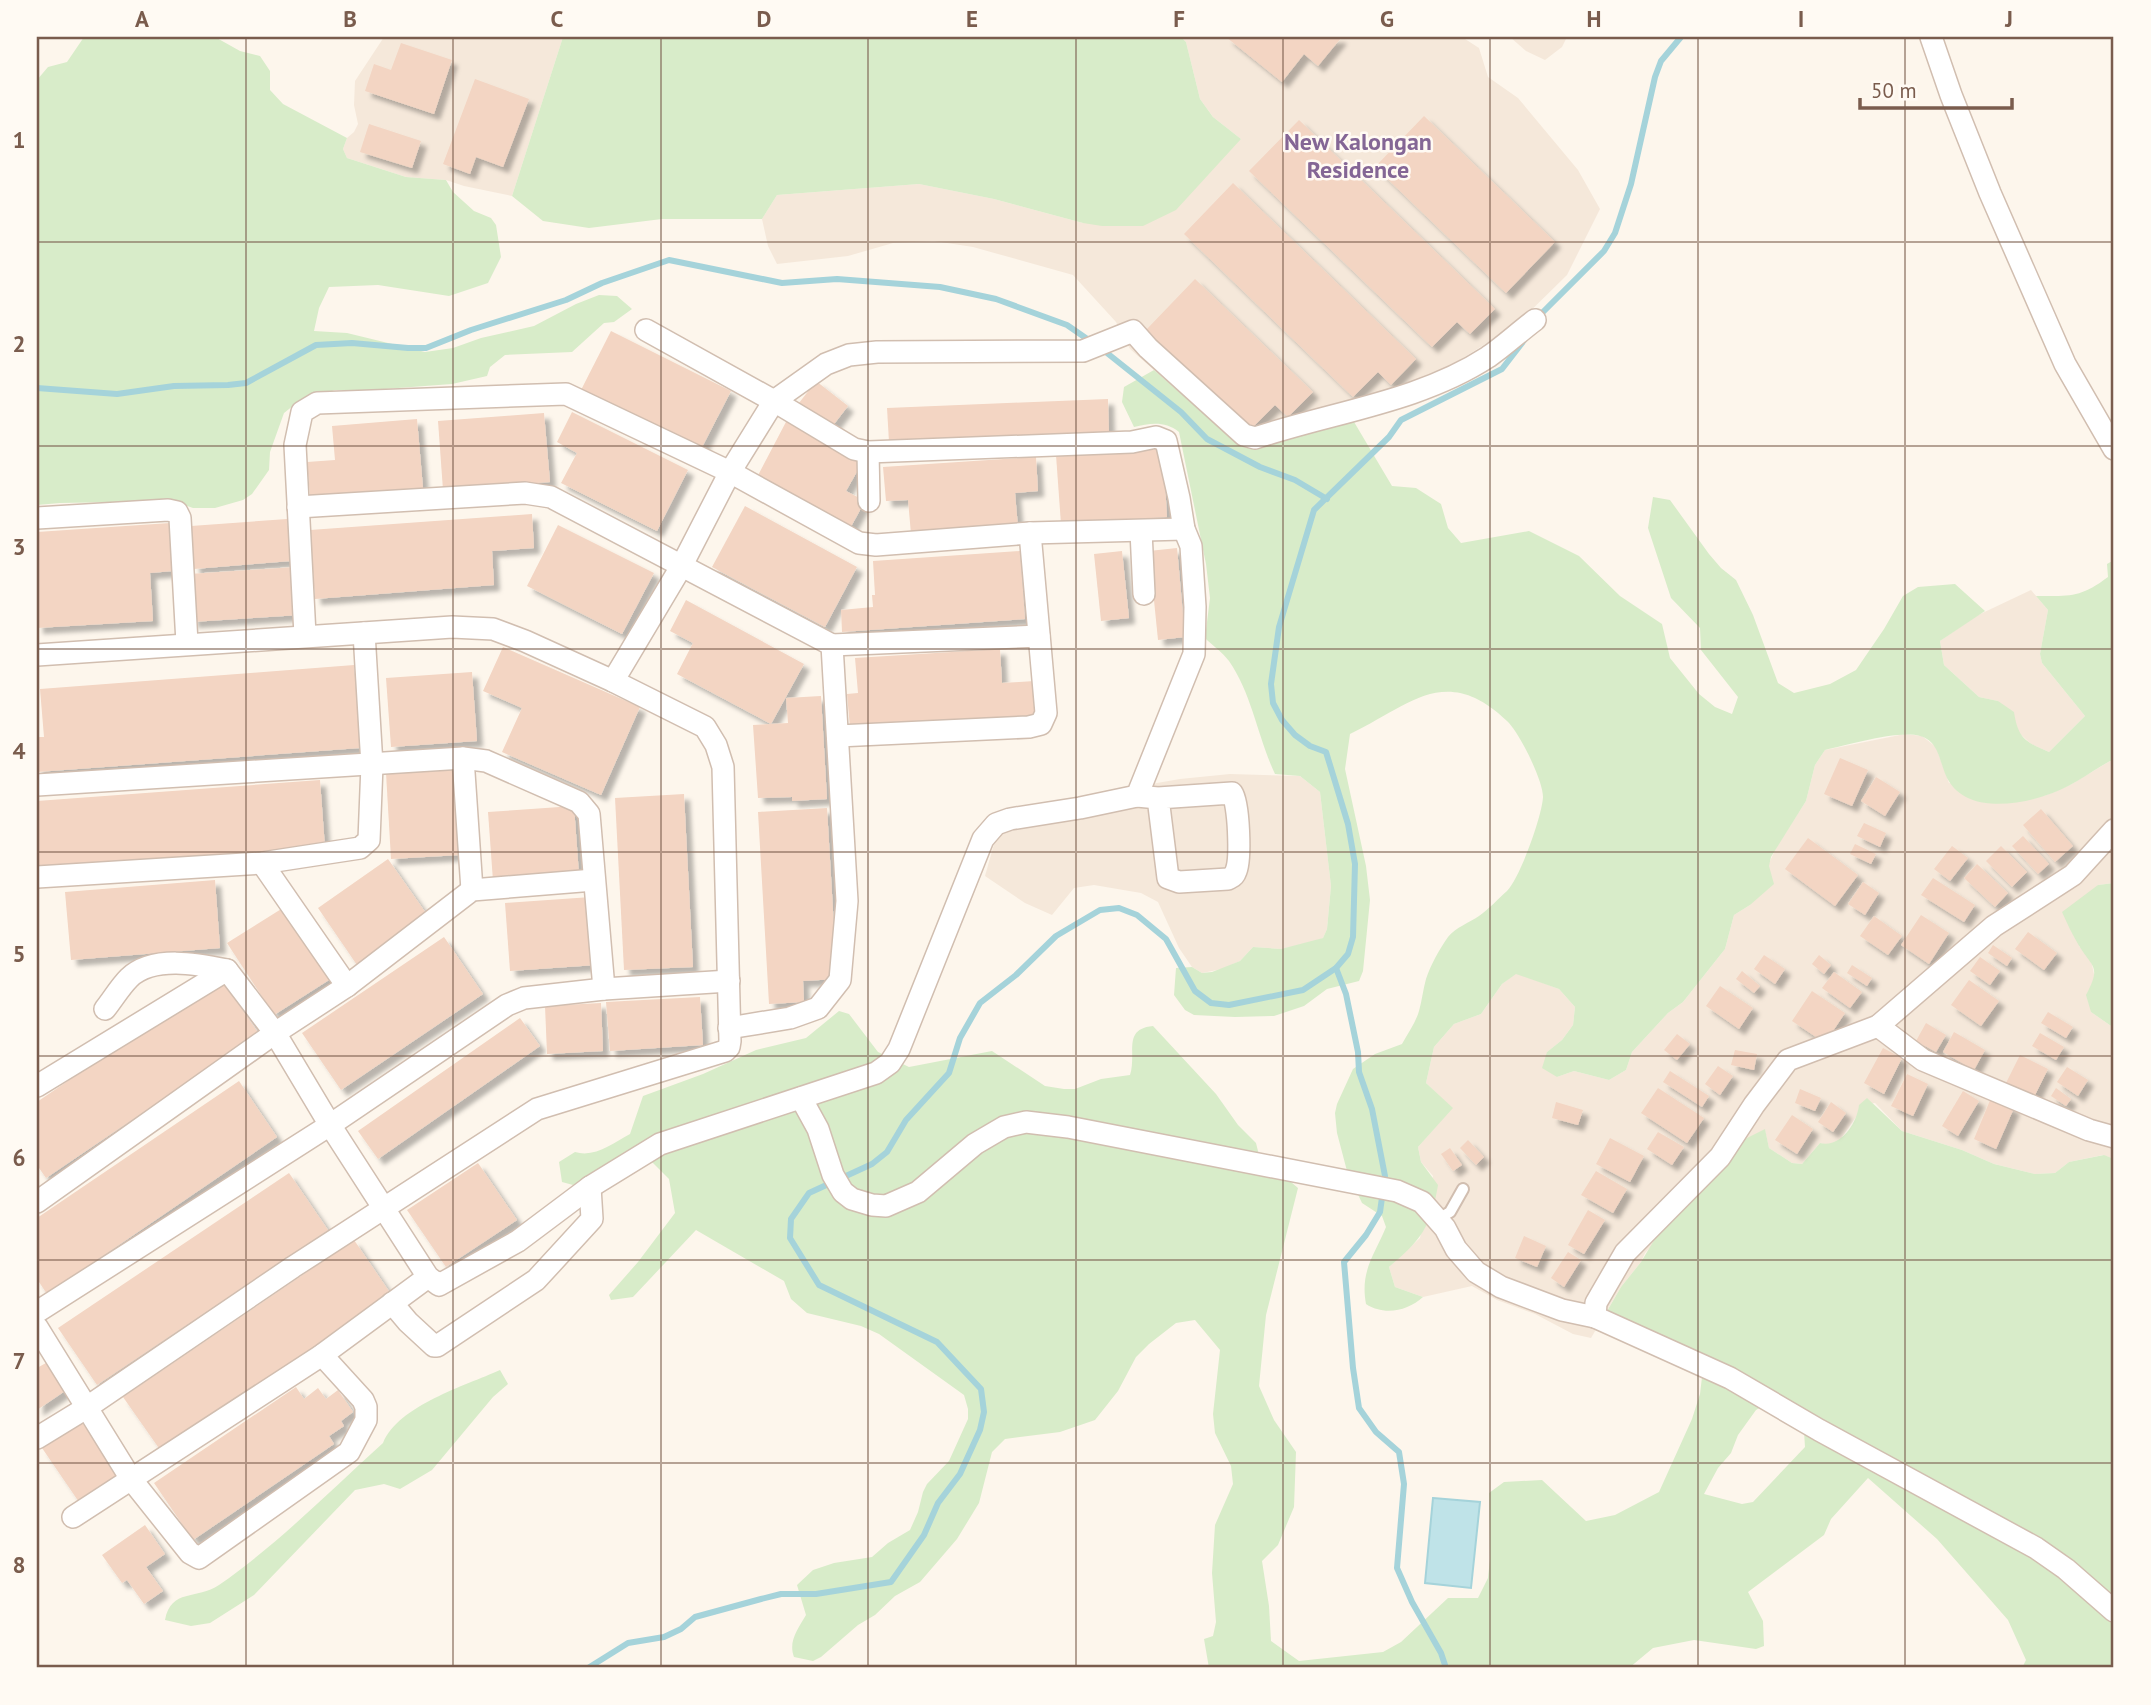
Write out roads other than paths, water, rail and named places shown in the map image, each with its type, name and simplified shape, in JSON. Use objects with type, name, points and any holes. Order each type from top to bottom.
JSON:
[{"type":"street","points":[[1931,37],[1990,193],[2065,364],[2114,449]]},
{"type":"street","points":[[613,681],[681,567],[730,472],[774,401],[826,364],[849,355],[877,352],[1083,351],[1133,331],[1167,366],[1244,435],[1255,438],[1393,399],[1448,378],[1488,357],[1535,320]]},
{"type":"street","points":[[646,330],[854,449],[868,452],[1132,442],[1156,438],[1166,441],[1184,528],[1191,546],[1195,654],[1137,796]]},
{"type":"street","points":[[305,635],[295,445],[302,412],[317,402],[566,394],[730,472],[859,543],[876,545],[1030,533],[1184,528]]},
{"type":"street","points":[[868,452],[869,501]]},
{"type":"street","points":[[298,507],[540,494],[832,645],[1039,636]]},
{"type":"street","points":[[37,518],[168,510],[177,513],[180,517],[187,643]]},
{"type":"street","points":[[1141,531],[1144,594]]},
{"type":"street","points":[[838,736],[1029,727],[1041,724],[1046,713],[1030,533]]},
{"type":"street","points":[[37,655],[305,635],[364,634],[452,627],[493,629],[613,681],[705,727],[716,744],[723,767],[730,1028],[729,1047],[725,1051],[537,1109],[37,1438]]},
{"type":"street","points":[[37,877],[262,863],[360,848],[366,844],[369,835],[372,765],[364,634]]},
{"type":"street","points":[[730,1028],[790,1018],[818,1008],[840,980],[847,901],[832,645]]},
{"type":"street","points":[[463,758],[472,890]]},
{"type":"street","points":[[37,785],[463,758],[486,761],[503,767],[579,802],[589,814],[604,989]]},
{"type":"street","points":[[105,1009],[131,976],[143,969],[186,964],[227,970],[275,1033],[330,1125],[428,1277],[439,1285],[519,1241],[590,1187],[660,1144],[876,1073],[890,1063],[899,1049],[983,839],[996,824],[1010,819],[1137,796],[1158,798],[1232,793],[1237,806],[1237,865],[1233,876],[1228,879],[1179,882],[1168,878],[1158,798]]},
{"type":"street","points":[[1595,1317],[1596,1303],[1625,1253],[1720,1157],[1788,1060],[1878,1026],[1994,926],[2073,875],[2114,830]]},
{"type":"street","points":[[262,863],[347,986]]},
{"type":"street","points":[[37,1202],[275,1033],[347,986],[472,890],[594,880]]},
{"type":"street","points":[[37,1086],[227,970]]},
{"type":"street","points":[[37,1312],[330,1125],[507,1005],[524,998],[604,989],[729,981]]},
{"type":"street","points":[[1878,1026],[1923,1060],[2090,1130],[2114,1137]]},
{"type":"street","points":[[801,1098],[818,1129],[838,1183],[852,1199],[872,1205],[886,1206],[918,1192],[975,1144],[1004,1126],[1026,1122],[1068,1127],[1397,1191],[1422,1202],[1445,1228],[1456,1249],[1476,1272],[1502,1287],[1562,1310],[1595,1317],[1730,1378],[2036,1548],[2066,1569],[2114,1611]]},
{"type":"street","points":[[392,1303],[408,1322],[437,1346],[536,1280],[592,1219],[590,1187]]},
{"type":"street","points":[[72,1517],[322,1355],[428,1277]]},
{"type":"street","points":[[37,1327],[131,1479],[190,1553],[199,1558],[349,1452],[366,1420],[366,1407],[363,1399],[322,1355]]},
{"type":"lane","points":[[1438,1219],[1450,1212],[1463,1189]]},
{"type":"water","points":[[1433,1498],[1480,1502],[1471,1588],[1425,1583]]},
{"type":"waterway","points":[[1537,318],[1604,251],[1615,233],[1631,184],[1655,77],[1661,61],[1681,37]]},
{"type":"waterway","points":[[37,388],[117,394],[174,386],[228,385],[246,383],[316,345],[352,343],[426,348],[471,330],[566,300],[602,283],[669,260],[782,283],[837,279],[940,287],[996,299],[1067,325],[1093,343]]},
{"type":"waterway","points":[[588,1668],[628,1643],[664,1637],[681,1629],[695,1617],[781,1594],[816,1594],[891,1582],[924,1535],[938,1503],[960,1474],[980,1430],[984,1412],[981,1389],[937,1342],[819,1285],[790,1238],[791,1219],[809,1193],[872,1164],[887,1152],[906,1120],[949,1073],[960,1038],[980,1003],[1016,975],[1056,936],[1100,910],[1119,908],[1137,915],[1166,939],[1195,991],[1211,1003],[1229,1005],[1303,990],[1336,968],[1348,954],[1353,937],[1355,864],[1348,824],[1326,752],[1310,746],[1295,735],[1282,720],[1273,703],[1271,684],[1279,627],[1314,510],[1389,437],[1401,420],[1502,369],[1525,339]]},
{"type":"waterway","points":[[1102,349],[1181,412],[1207,439],[1260,467],[1295,480],[1327,499]]},
{"type":"waterway","points":[[1336,968],[1346,994],[1358,1052],[1359,1072],[1372,1109],[1385,1176],[1380,1212],[1344,1262],[1359,1408],[1376,1432],[1399,1452],[1404,1484],[1397,1568],[1412,1602],[1441,1653],[1446,1668]]},
{"type":"district","name":"New Kalongan Residence","points":[[1358,156]]}]
